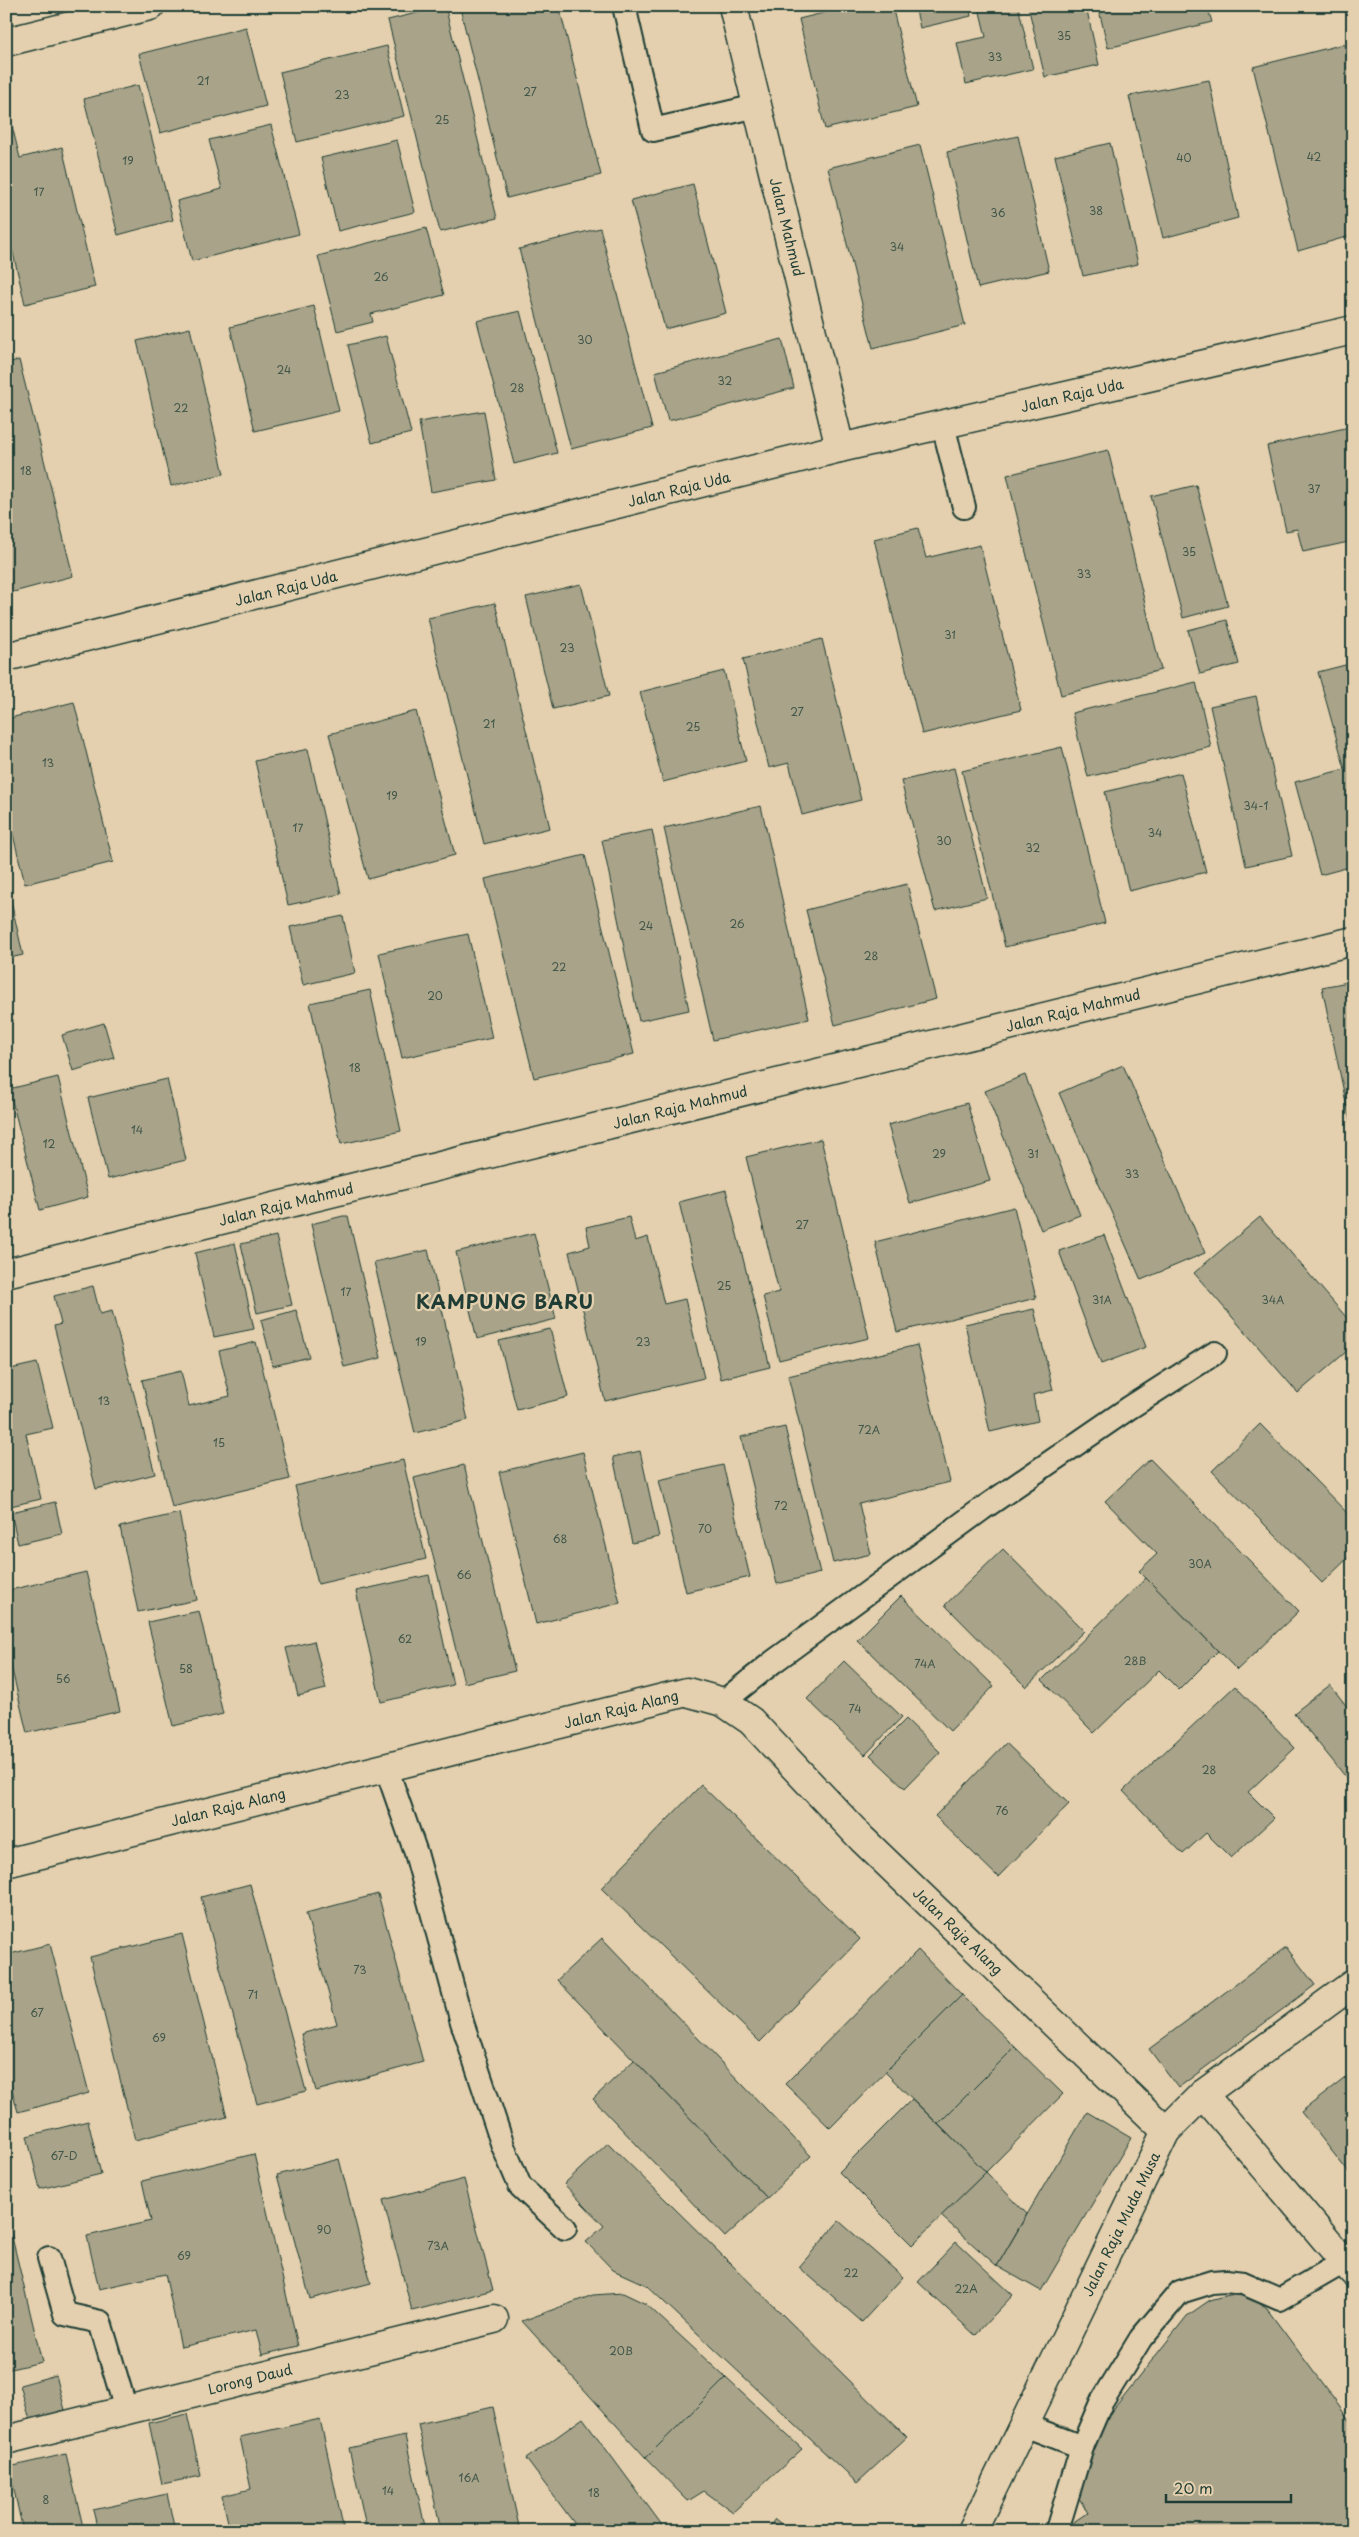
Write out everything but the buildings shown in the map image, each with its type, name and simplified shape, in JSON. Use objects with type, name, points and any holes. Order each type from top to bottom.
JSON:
[{"type":"street","points":[[6,42],[150,6]]},
{"type":"street","name":"Jalan Mahmud","points":[[733,6],[840,448]]},
{"type":"street","name":"Jalan Raja Uda","points":[[6,657],[840,448],[943,426],[1353,330]]},
{"type":"street","name":"Jalan Raja Mahmud","points":[[6,1273],[1353,942]]},
{"type":"street","name":"Jalan Raja Alang","points":[[6,1863],[687,1692],[723,1702],[751,1721],[862,1839],[1166,2131]]},
{"type":"street","name":"Jalan Raja Muda Musa","points":[[972,2531],[1166,2131],[1203,2094],[1353,1984]]},
{"type":"street","points":[[1203,2094],[1349,2267]]},
{"type":"street","name":"Lorong Daud","points":[[6,2440],[494,2319]]},
{"type":"lane","points":[[624,6],[653,130],[758,106]]},
{"type":"lane","points":[[943,426],[964,507]]},
{"type":"lane","points":[[723,1702],[982,1509],[1129,1408],[1215,1353]]},
{"type":"lane","points":[[386,1767],[416,1853],[462,2022],[503,2146],[520,2186],[565,2228]]},
{"type":"lane","points":[[49,2258],[65,2314],[100,2322],[126,2410]]},
{"type":"lane","points":[[1057,2530],[1082,2446],[1101,2403],[1142,2338],[1180,2292],[1212,2282],[1226,2281],[1243,2283],[1280,2298],[1349,2267]]},
{"type":"lane","points":[[1024,2425],[1082,2446]]},
{"type":"district","name":"KAMPUNG BARU","points":[[505,1301]]}]
